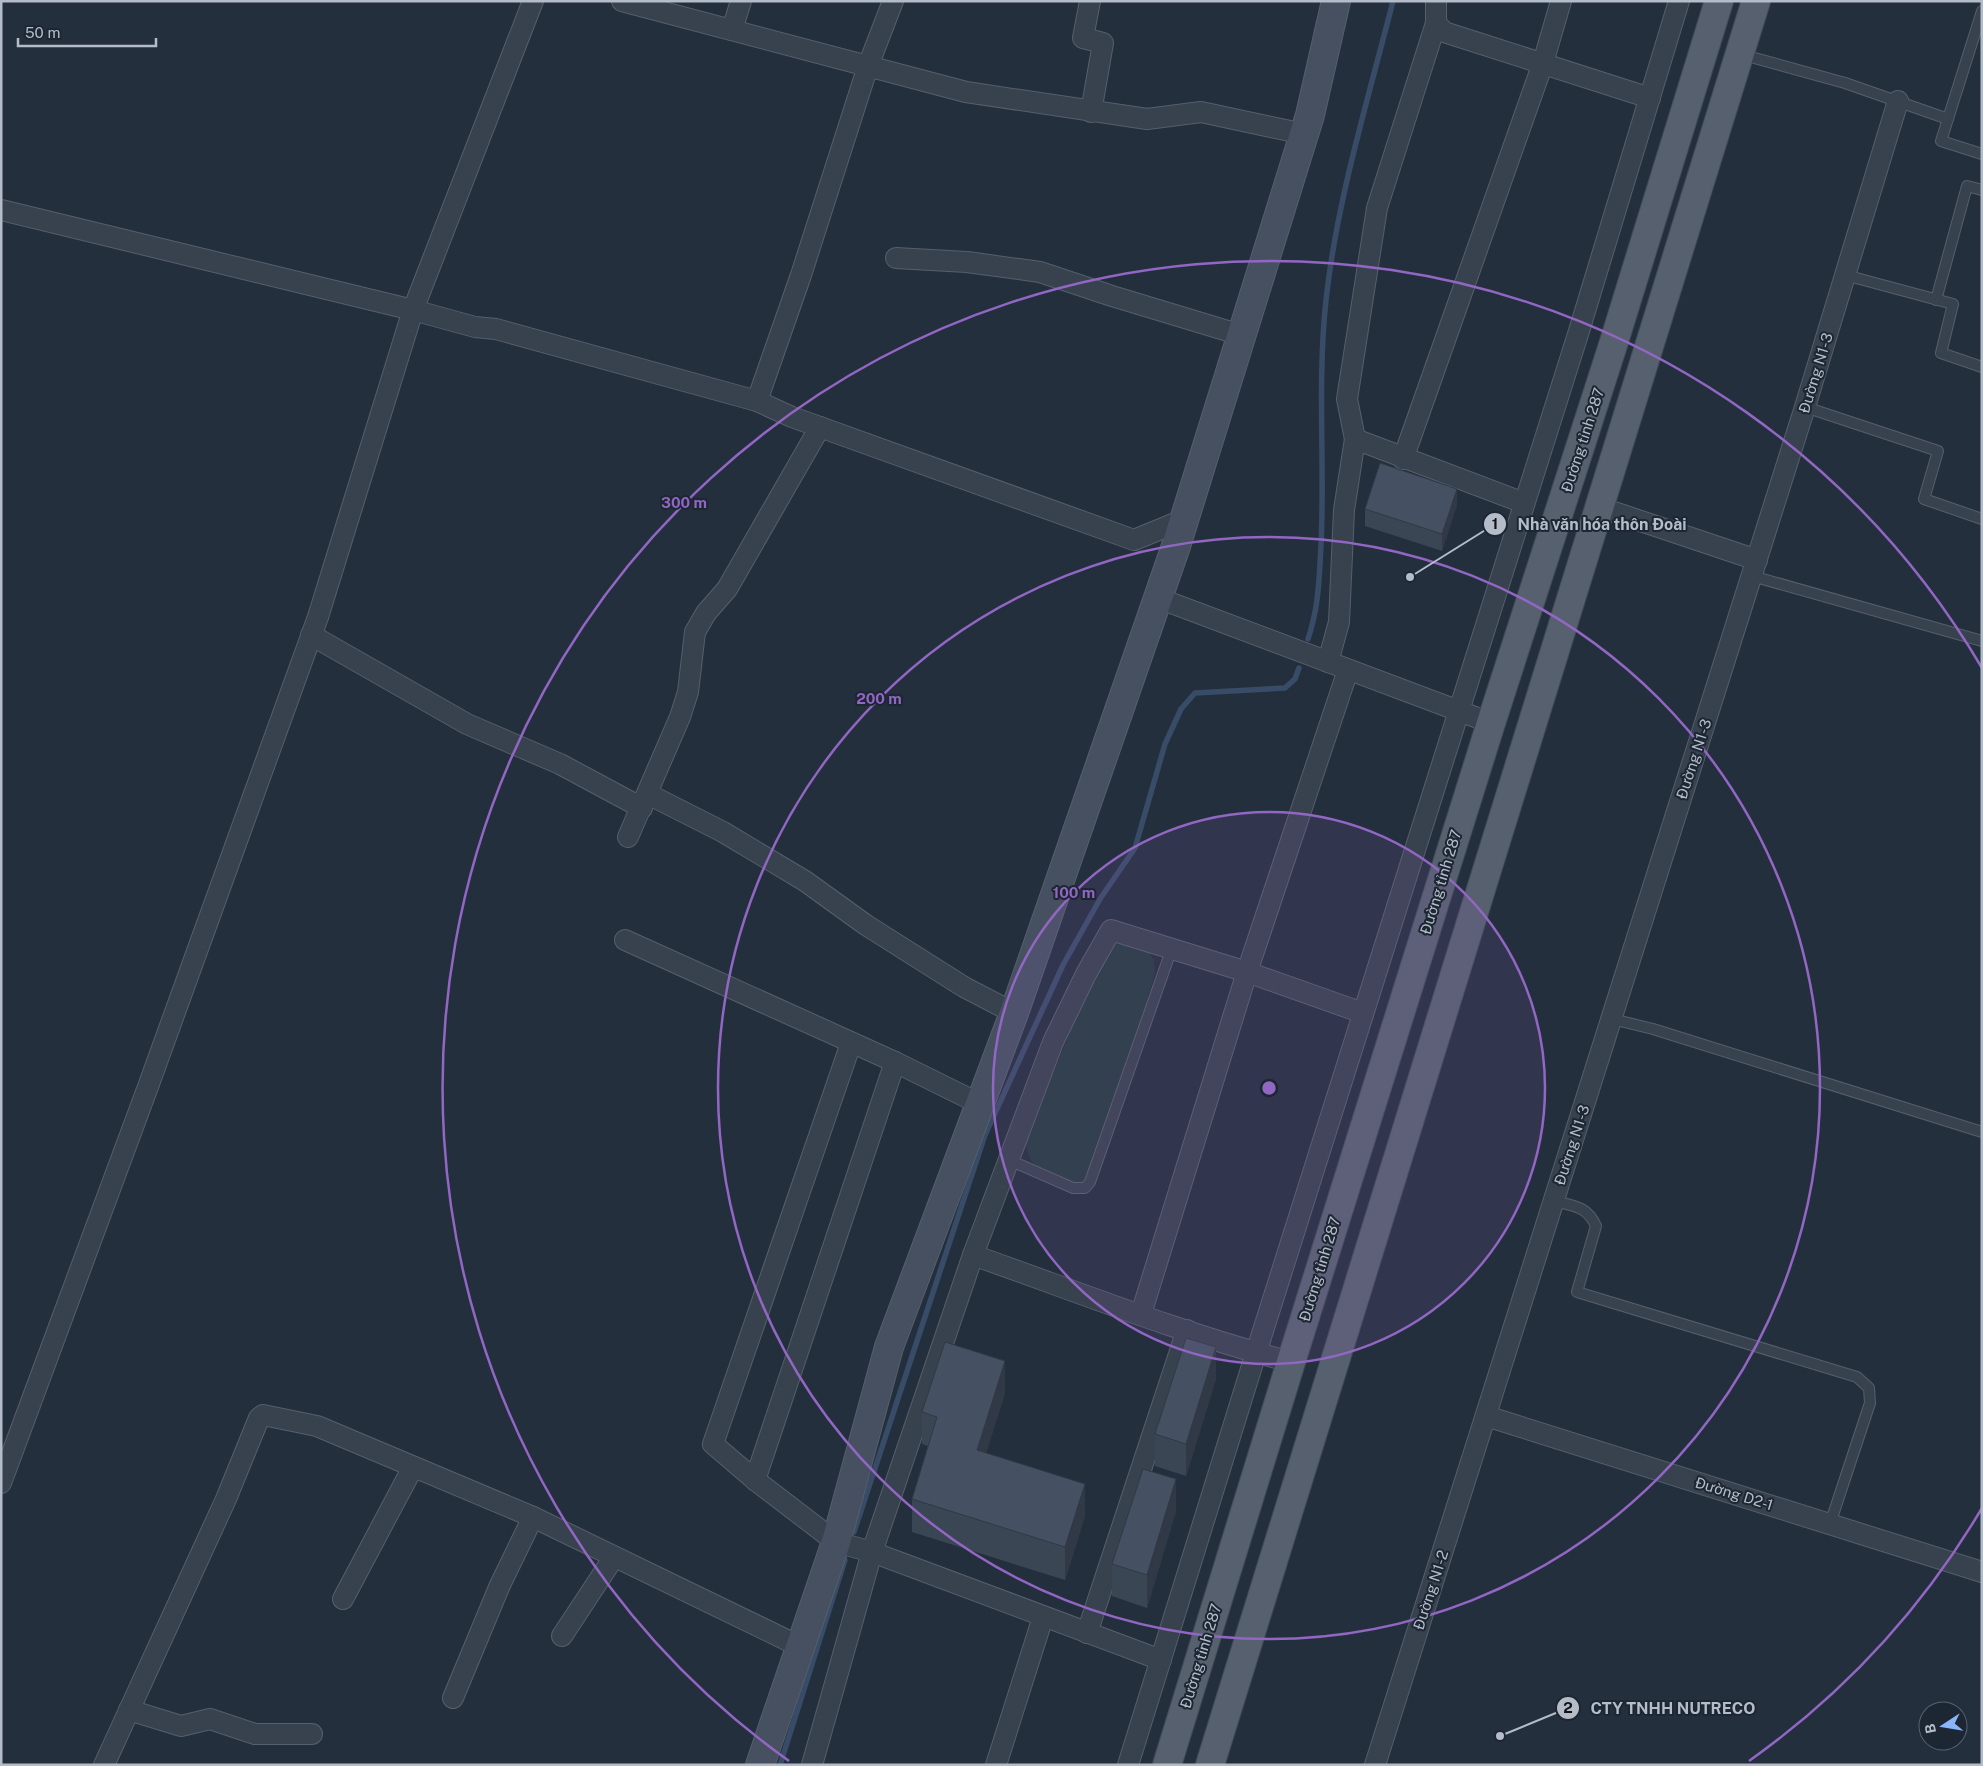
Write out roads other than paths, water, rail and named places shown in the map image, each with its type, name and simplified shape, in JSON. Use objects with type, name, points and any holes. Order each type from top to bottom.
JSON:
[{"type":"main road","name":"Đường tỉnh 287","points":[[1167,1765],[1491,723],[1602,382],[1719,1]]},
{"type":"main road","points":[[1210,1765],[1756,1]]},
{"type":"main road","points":[[1195,1677],[1233,1688]]},
{"type":"street","points":[[1,1483],[146,1094],[311,636],[413,310],[533,1]]},
{"type":"street","points":[[622,1],[966,92],[1147,119],[1201,112],[1304,134]]},
{"type":"street","points":[[732,30],[741,1]]},
{"type":"street","points":[[757,401],[801,275],[868,66],[894,1]]},
{"type":"street","points":[[1090,1],[1083,38],[1103,43],[1091,112]]},
{"type":"street","points":[[760,1765],[836,1542],[889,1347],[1014,1014],[1182,525],[1304,134],[1336,1]]},
{"type":"street","points":[[1328,662],[1339,622],[1344,510],[1355,439],[1347,399],[1377,208],[1436,23],[1436,1]]},
{"type":"street","points":[[1403,459],[1542,63],[1561,1]]},
{"type":"street","points":[[1128,1765],[1680,1]]},
{"type":"street","points":[[1436,23],[1444,32],[1650,98]]},
{"type":"street","name":"Đường N1-3","points":[[1486,1416],[1755,568],[1898,101]]},
{"type":"street","points":[[1,210],[413,310],[475,328],[496,329],[757,401],[792,417],[1134,540],[1173,524],[1182,525]]},
{"type":"street","points":[[896,258],[968,262],[1040,272],[1241,335]]},
{"type":"street","points":[[628,837],[680,717],[688,692],[695,632],[706,613],[727,589],[820,427]]},
{"type":"street","points":[[1355,439],[1403,459],[1524,503]]},
{"type":"street","points":[[1599,507],[1755,568]]},
{"type":"street","points":[[1158,598],[1491,723]]},
{"type":"street","points":[[311,636],[467,724],[645,801],[724,832],[805,881],[866,925],[964,987],[1014,1014]]},
{"type":"street","points":[[1141,1314],[1247,972],[1348,670]]},
{"type":"street","points":[[812,1765],[872,1552],[973,1255],[1053,1042],[1086,974],[1111,930],[1247,972],[1363,1014]]},
{"type":"street","points":[[625,940],[851,1044],[895,1062],[980,1104]]},
{"type":"street","points":[[851,1044],[713,1444],[755,1480],[836,1542],[872,1552],[1161,1660]]},
{"type":"street","points":[[755,1480],[895,1062]]},
{"type":"street","points":[[973,1255],[1187,1330],[1256,1353],[1291,1362]]},
{"type":"street","points":[[1087,1633],[1187,1330]]},
{"type":"street","points":[[104,1765],[226,1499],[259,1418],[263,1415],[317,1426],[533,1517],[801,1647]]},
{"type":"street","name":"Đường D2-1","points":[[1486,1416],[1982,1572]]},
{"type":"street","name":"Đường N1-2","points":[[1375,1765],[1486,1416]]},
{"type":"street","points":[[343,1599],[392,1511],[413,1466]]},
{"type":"street","points":[[453,1698],[500,1585],[533,1517]]},
{"type":"street","points":[[562,1636],[614,1556]]},
{"type":"street","points":[[996,1765],[1043,1617]]},
{"type":"street","points":[[129,1710],[181,1726],[210,1719],[254,1734],[312,1734]]},
{"type":"lane","points":[[1982,11],[1941,141],[1982,154]]},
{"type":"lane","points":[[1739,54],[1844,83],[1948,119]]},
{"type":"lane","points":[[1936,300],[1967,186],[1982,190]]},
{"type":"lane","points":[[1845,274],[1953,304],[1941,353],[1982,367]]},
{"type":"lane","points":[[1805,407],[1938,451],[1924,499],[1982,519]]},
{"type":"lane","points":[[1755,568],[1982,641]]},
{"type":"lane","points":[[1009,1160],[1073,1188],[1085,1188],[1090,1182],[1172,948]]},
{"type":"lane","points":[[1612,1019],[1653,1029],[1982,1132]]},
{"type":"lane","points":[[1554,1201],[1583,1208],[1592,1215],[1596,1226],[1577,1292],[1857,1377],[1869,1388],[1870,1402],[1830,1524]]},
{"type":"waterway","points":[[1308,639],[1312,627],[1320,570],[1323,331],[1331,262],[1345,187],[1393,1]]},
{"type":"waterway","points":[[854,1532],[985,1135],[1063,965],[1100,899],[1135,848],[1165,744],[1181,709],[1195,693],[1285,688],[1295,679],[1299,668]]},
{"type":"waterway","points":[[780,1765],[845,1560]]},
{"type":"place","name":"Nhà văn hóa thôn Đoài","points":[[1410,577]]},
{"type":"place","name":"CTY TNHH NUTRECO","points":[[1500,1736]]}]
